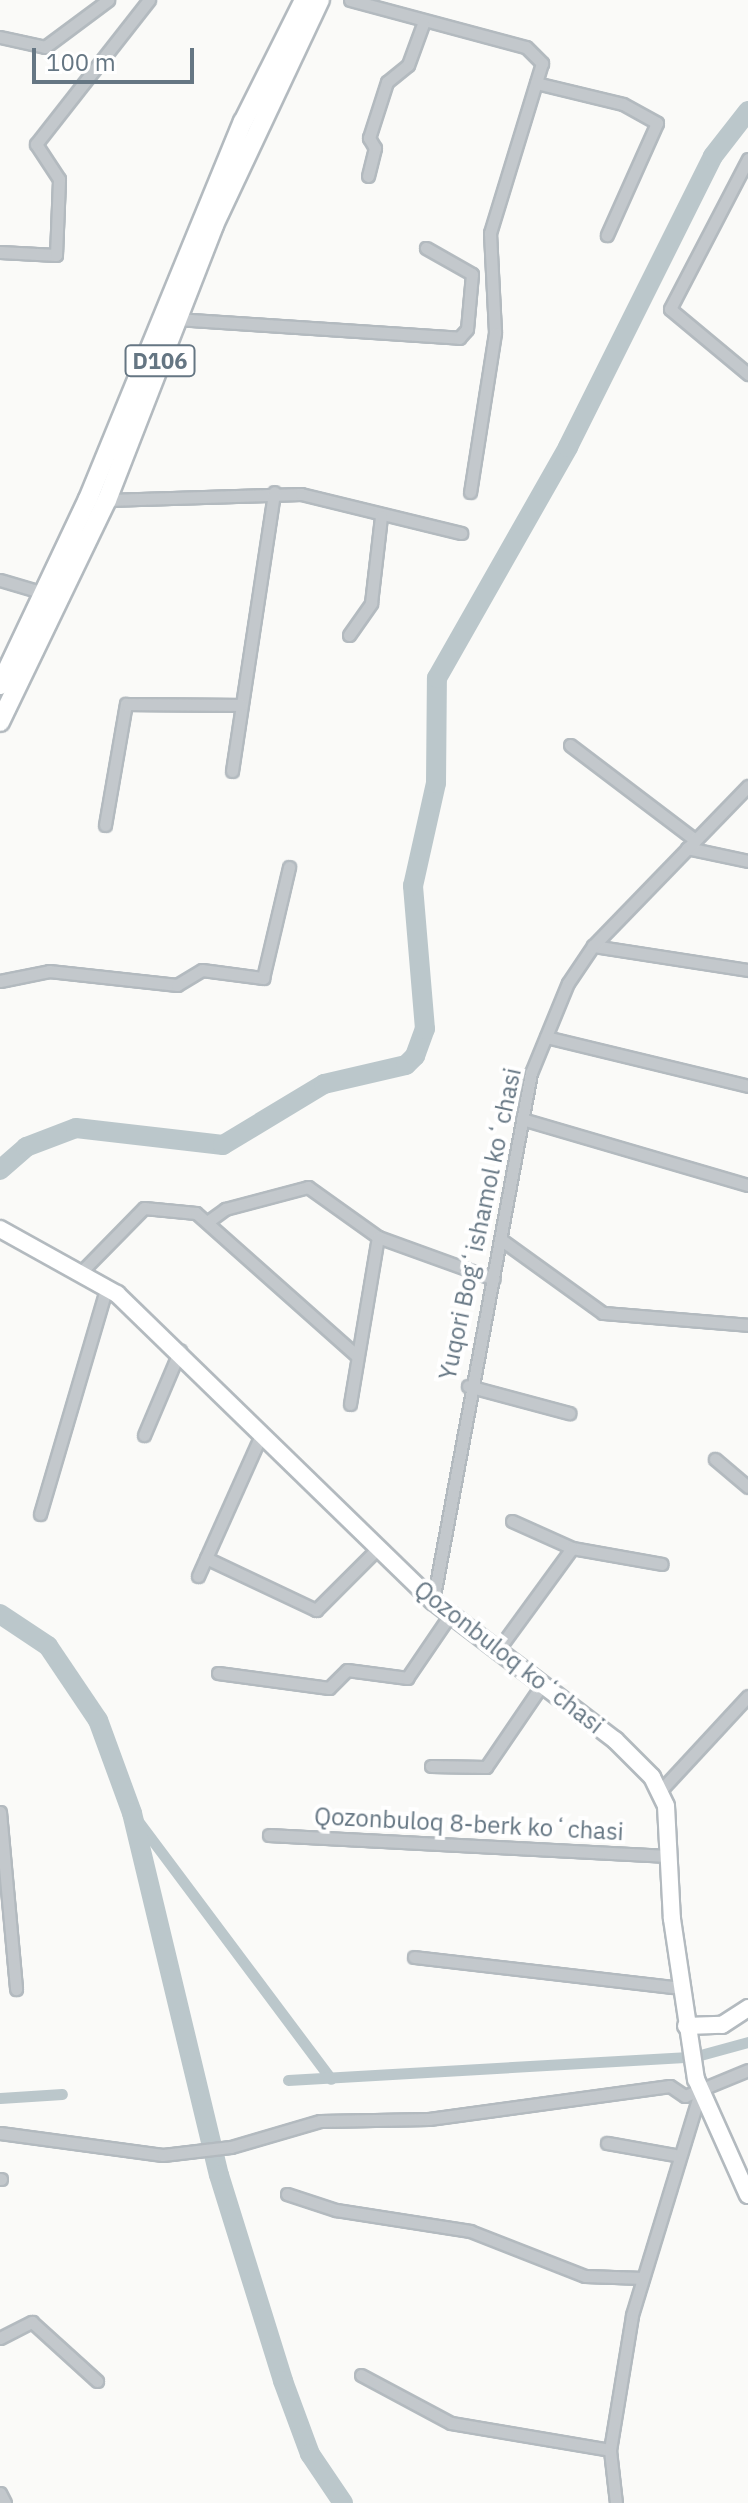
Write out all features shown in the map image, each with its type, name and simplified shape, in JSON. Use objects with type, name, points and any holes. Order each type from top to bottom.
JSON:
[{"type":"main road","name":"D106","points":[[0,685],[44,593],[237,136],[304,0]]},
{"type":"main road","name":"D106","points":[[0,722],[107,500],[176,319],[320,0]]},
{"type":"main road","name":"Qozonbuloq koʻchasi","points":[[1,1232],[83,1270],[107,1287],[180,1350],[261,1435],[433,1601],[615,1740],[661,1790]]},
{"type":"main road","points":[[661,1790],[687,2034],[698,2086],[741,2168],[748,2195]]},
{"type":"main road","points":[[687,2034],[722,2025],[748,2008]]},
{"type":"street","points":[[0,37],[45,47],[108,0]]},
{"type":"street","points":[[0,252],[56,255],[59,179],[36,144],[149,0]]},
{"type":"street","points":[[350,0],[423,24],[534,51],[542,70],[490,233],[495,333],[470,492]]},
{"type":"street","points":[[368,176],[375,148],[369,138],[387,82],[408,65],[423,24]]},
{"type":"street","points":[[536,83],[623,104],[657,123],[607,235]]},
{"type":"street","points":[[748,159],[670,309],[748,374]]},
{"type":"street","points":[[176,319],[459,338],[469,319],[472,274],[426,248]]},
{"type":"street","points":[[107,500],[274,492],[326,497],[381,517],[461,533]]},
{"type":"street","points":[[232,771],[274,492]]},
{"type":"street","points":[[349,635],[371,603],[381,517]]},
{"type":"street","points":[[0,580],[44,593]]},
{"type":"street","points":[[105,825],[126,704],[241,705]]},
{"type":"street","points":[[570,745],[691,844],[748,861]]},
{"type":"street","name":"Yuqori Bogʻishamol koʻchasi","points":[[433,1601],[468,1386],[503,1241],[522,1119],[546,1037],[593,946],[748,786]]},
{"type":"street","points":[[0,981],[49,971],[177,985],[202,970],[263,978],[289,867]]},
{"type":"street","points":[[593,946],[748,970]]},
{"type":"street","points":[[546,1037],[748,1086]]},
{"type":"street","points":[[522,1119],[748,1185]]},
{"type":"street","points":[[210,1220],[225,1209],[308,1187],[378,1237],[494,1279]]},
{"type":"street","points":[[83,1270],[144,1208],[169,1205],[210,1220],[356,1355]]},
{"type":"street","points":[[350,1404],[378,1237]]},
{"type":"street","points":[[503,1241],[603,1313],[748,1325]]},
{"type":"street","points":[[40,1514],[107,1287]]},
{"type":"street","points":[[144,1435],[180,1350]]},
{"type":"street","points":[[468,1386],[569,1413]]},
{"type":"street","points":[[198,1576],[261,1435]]},
{"type":"street","points":[[715,1459],[748,1487]]},
{"type":"street","points":[[512,1521],[572,1548],[662,1564]]},
{"type":"street","points":[[206,1558],[316,1610],[378,1548]]},
{"type":"street","points":[[497,1651],[572,1548]]},
{"type":"street","points":[[218,1673],[329,1688],[347,1670],[407,1678],[450,1615]]},
{"type":"street","points":[[431,1766],[486,1767],[542,1685]]},
{"type":"street","points":[[661,1790],[748,1696]]},
{"type":"street","points":[[0,1812],[16,1989]]},
{"type":"street","name":"Qozonbuloq 8-berk koʻchasi","points":[[269,1835],[667,1856]]},
{"type":"street","points":[[414,1957],[682,1988]]},
{"type":"street","points":[[0,2133],[163,2155],[231,2147],[329,2120],[429,2119],[670,2086],[685,2096],[698,2086],[748,2070]]},
{"type":"street","points":[[616,2503],[610,2450],[643,2278],[698,2086]]},
{"type":"street","points":[[607,2143],[680,2156]]},
{"type":"street","points":[[287,2194],[336,2210],[470,2231],[585,2276],[643,2278]]},
{"type":"street","points":[[0,2338],[32,2322],[97,2381]]},
{"type":"street","points":[[361,2375],[451,2423],[610,2450]]},
{"type":"street","points":[[0,2493],[5,2503]]},
{"type":"waterway","points":[[0,1170],[26,1147],[76,1128],[223,1145],[324,1084],[406,1065],[415,1056],[425,1029],[413,886],[436,783],[437,678],[568,447],[713,156],[748,111]]},
{"type":"waterway","points":[[0,1614],[48,1646],[98,1720],[132,1813],[219,2175],[283,2381],[310,2454],[343,2503]]},
{"type":"waterway","points":[[132,1813],[331,2079]]},
{"type":"waterway","points":[[288,2080],[693,2057],[748,2042]]},
{"type":"waterway","points":[[0,2098],[62,2094]]}]
